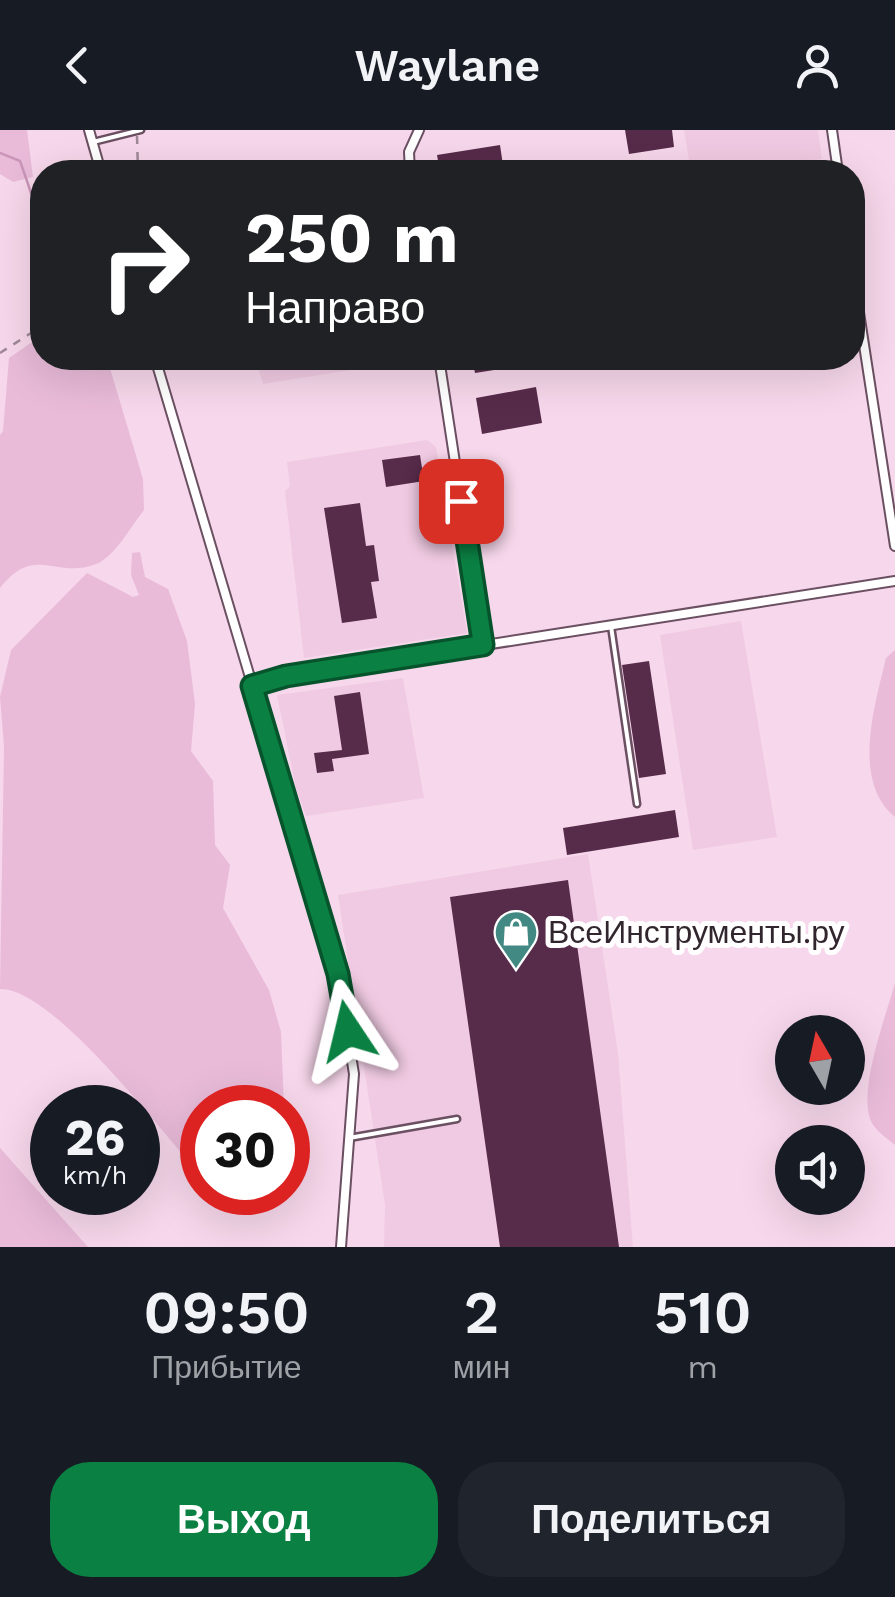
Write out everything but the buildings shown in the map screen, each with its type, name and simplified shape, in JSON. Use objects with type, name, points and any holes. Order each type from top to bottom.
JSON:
[{"type":"street","points":[[89,130],[98,160]]},
{"type":"street","points":[[832,130],[836,160]]},
{"type":"street","points":[[409,160],[416,131]]},
{"type":"street","points":[[865,351],[895,546]]},
{"type":"street","points":[[159,370],[338,974],[354,1074],[341,1247]]},
{"type":"street","points":[[440,370],[483,645]]},
{"type":"street","points":[[252,686],[286,676],[895,580]]},
{"type":"lane","points":[[92,142],[139,132]]},
{"type":"lane","points":[[611,626],[637,804]]},
{"type":"lane","points":[[349,1138],[457,1120]]},
{"type":"path","points":[[138,160],[139,132]]},
{"type":"path","points":[[0,351],[30,334]]},
{"type":"shaded area","points":[[0,130],[27,130],[30,178],[13,182],[0,174]]},
{"type":"shaded area","points":[[684,130],[818,130],[822,159],[816,160],[689,160]]},
{"type":"shaded area","points":[[30,343],[30,370],[111,370],[143,479],[144,510],[116,548],[96,564],[82,568],[35,565],[13,575],[0,588],[0,435],[9,358]]},
{"type":"shaded area","points":[[259,370],[351,370],[263,384]]},
{"type":"shaded area","points":[[427,440],[436,447],[467,633],[304,658],[285,491],[290,486],[287,462]]},
{"type":"shaded area","points":[[140,552],[145,577],[168,589],[187,641],[195,704],[191,751],[213,781],[215,845],[230,865],[223,908],[269,990],[281,1032],[283,1085],[180,1085],[180,1151],[160,1128],[160,1085],[123,1085],[47,1011],[22,995],[0,989],[4,746],[0,697],[11,650],[87,573],[133,597],[139,595],[131,575],[132,553]]},
{"type":"shaded area","points":[[741,621],[777,837],[693,850],[660,635]]},
{"type":"shaded area","points":[[895,650],[895,817],[873,784],[870,742],[886,658]]},
{"type":"shaded area","points":[[403,678],[424,798],[306,816],[296,788],[277,695]]},
{"type":"shaded area","points":[[588,854],[618,1053],[633,1247],[384,1247],[385,1205],[338,895]]},
{"type":"shaded area","points":[[895,983],[895,1145],[872,1123],[868,1094],[874,1054]]},
{"type":"shaded area","points":[[0,1148],[30,1182],[30,1215],[60,1215],[88,1247],[0,1247]]},
{"type":"waterway","points":[[0,153],[20,161],[30,192]]},
{"type":"place","name":"ВсеИнструменты.ру","points":[[516,970]]},
{"type":"route","points":[[348,1031],[338,974],[252,686],[286,676],[483,645],[461,501]]}]
